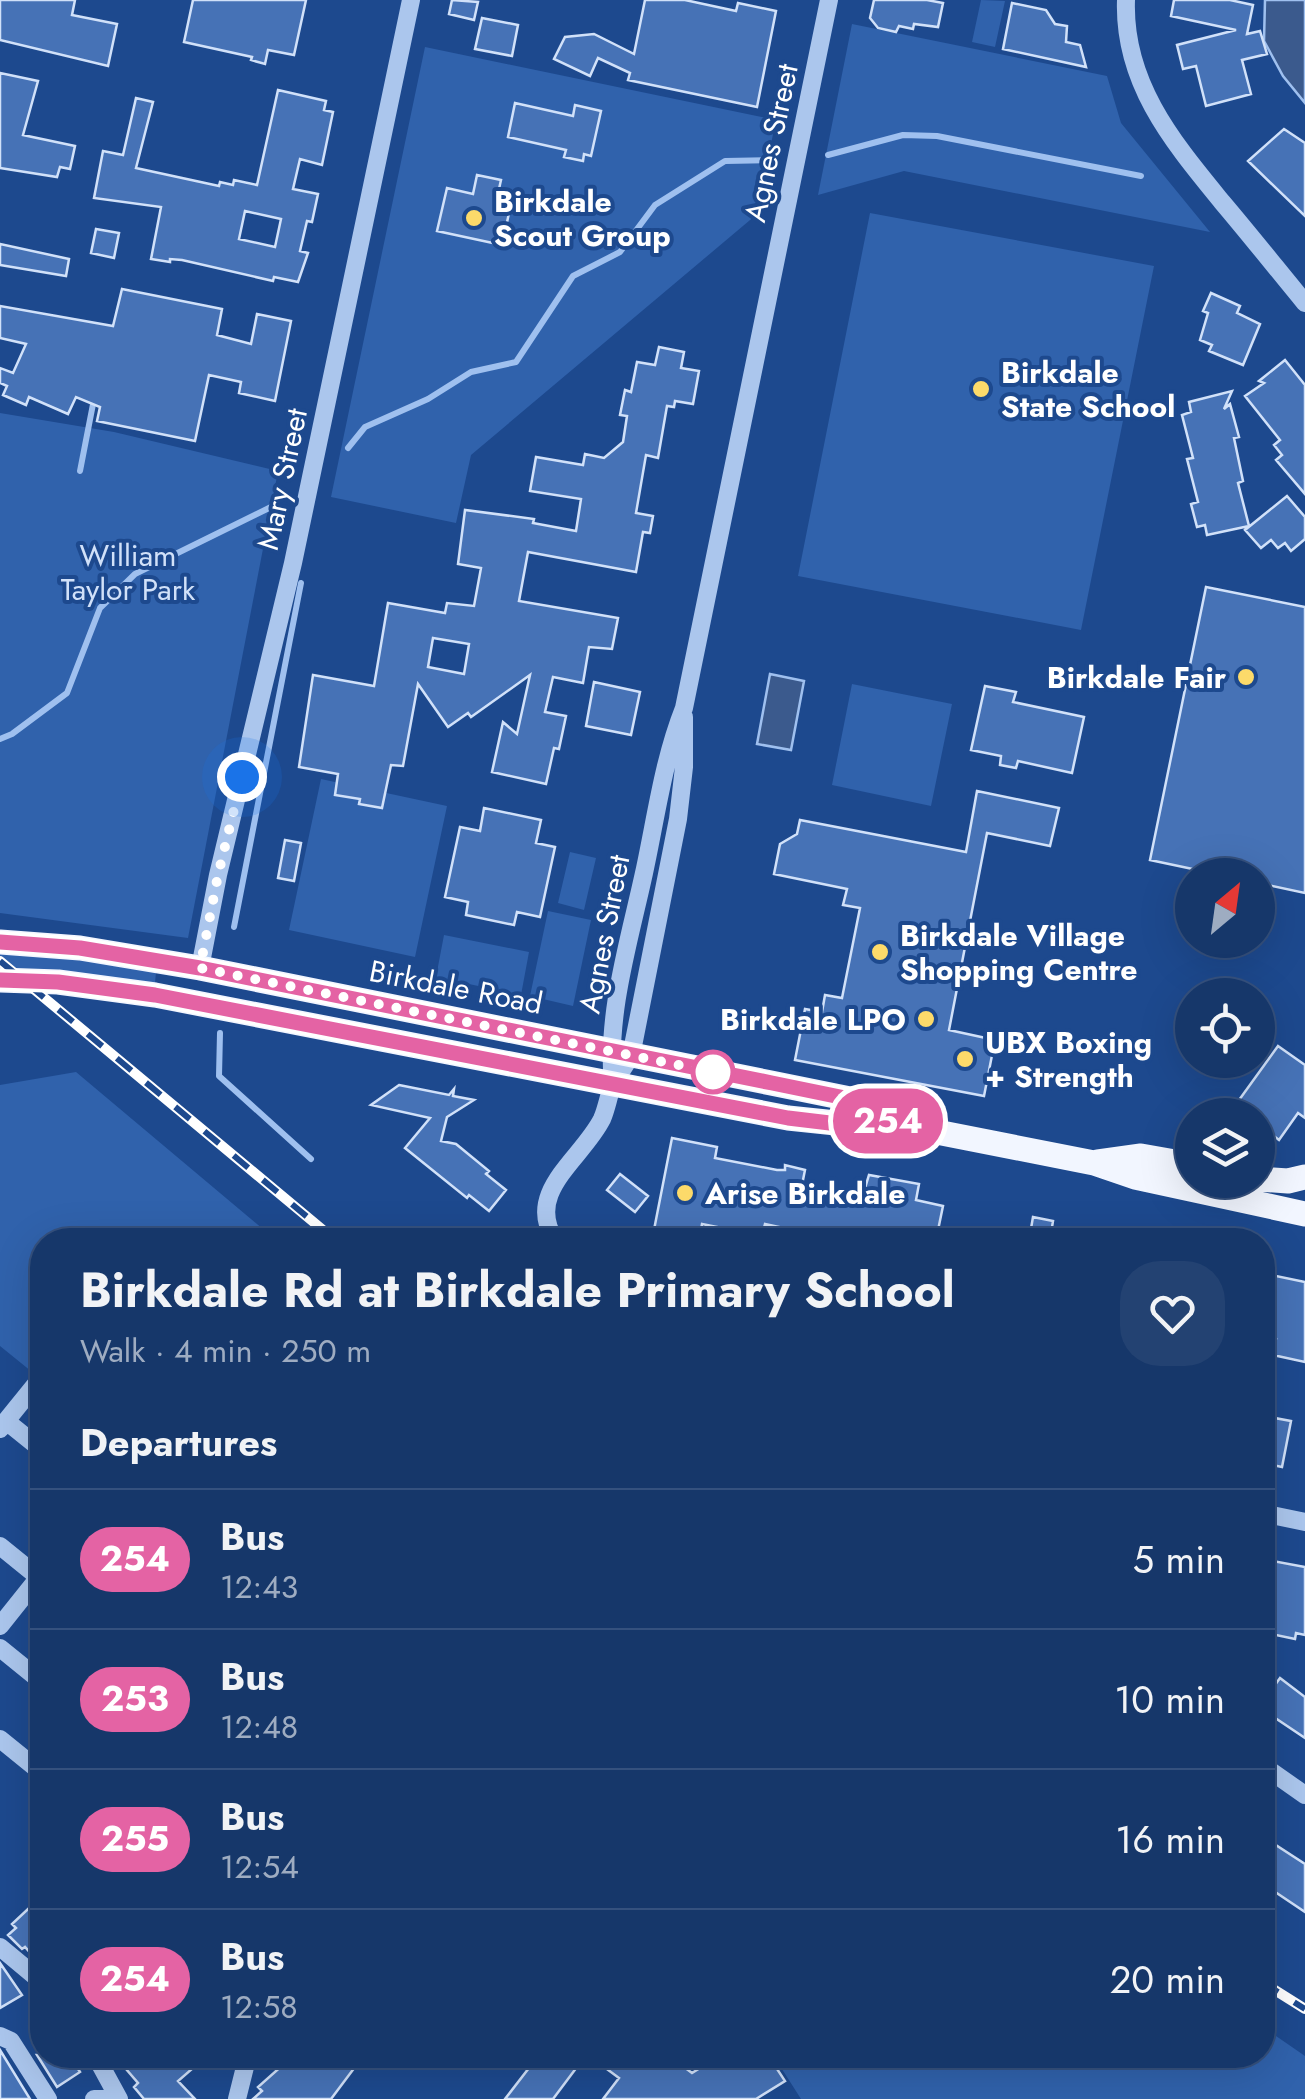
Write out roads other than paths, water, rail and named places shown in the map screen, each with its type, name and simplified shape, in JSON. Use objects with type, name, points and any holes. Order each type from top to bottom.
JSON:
[{"type":"main road","name":"Birkdale Road","points":[[0,942],[80,948],[200,968],[855,1100],[891,1123]]},
{"type":"main road","name":"Birkdale Road","points":[[0,980],[58,982],[155,995],[788,1118],[855,1126],[891,1123],[1094,1163],[1135,1177],[1305,1214]]},
{"type":"main road","name":"Birkdale Road","points":[[1094,1163],[1141,1156],[1175,1162]]},
{"type":"main road","points":[[1275,1181],[1305,1178]]},
{"type":"street","name":"Mary Street","points":[[200,968],[218,875],[293,563],[411,0]]},
{"type":"street","name":"Agnes Street","points":[[612,1086],[660,792],[672,738],[684,708],[829,0]]},
{"type":"street","points":[[1126,0],[1132,60],[1150,106],[1173,142],[1305,303]]},
{"type":"street","points":[[549,1228],[545,1220],[547,1201],[602,1119],[612,1086]]},
{"type":"street","points":[[30,1391],[3,1425],[30,1442]]},
{"type":"street","points":[[1275,1516],[1305,1522]]},
{"type":"street","points":[[0,1546],[30,1569]]},
{"type":"street","points":[[0,1626],[30,1591]]},
{"type":"street","points":[[0,1648],[30,1672]]},
{"type":"street","points":[[0,1739],[30,1764]]},
{"type":"street","points":[[1275,1774],[1305,1795]]},
{"type":"street","points":[[0,1947],[30,1972]]},
{"type":"street","points":[[0,2036],[11,2041],[48,2099]]},
{"type":"street","points":[[102,2068],[119,2099]]},
{"type":"street","points":[[237,2099],[245,2068]]},
{"type":"street","points":[[94,2099],[108,2099]]},
{"type":"waterway","points":[[828,155],[903,135],[937,136],[1141,176]]},
{"type":"waterway","points":[[348,448],[365,427],[428,399],[471,372],[516,362],[573,276],[620,252],[655,205],[725,161],[777,160]]},
{"type":"waterway","points":[[80,471],[94,399]]},
{"type":"waterway","points":[[0,739],[67,693],[100,608],[135,574],[271,507]]},
{"type":"waterway","points":[[234,927],[301,583]]},
{"type":"waterway","points":[[220,1033],[219,1076],[311,1159]]},
{"type":"railway","points":[[0,961],[321,1228]]},
{"type":"railway","points":[[1275,1990],[1305,2009]]},
{"type":"place","name":"Birkdale Scout Group","points":[[474,218]]},
{"type":"place","name":"Birkdale State School","points":[[981,389]]},
{"type":"place","name":"Birkdale Fair","points":[[1246,677]]},
{"type":"place","name":"Birkdale Village Shopping Centre","points":[[880,952]]},
{"type":"place","name":"Birkdale LPO","points":[[926,1019]]},
{"type":"place","name":"UBX Boxing + Strength","points":[[965,1059]]},
{"type":"place","name":"Arise Birkdale","points":[[685,1193]]},
{"type":"park label","name":"William Taylor Park","points":[[128,572]]}]
